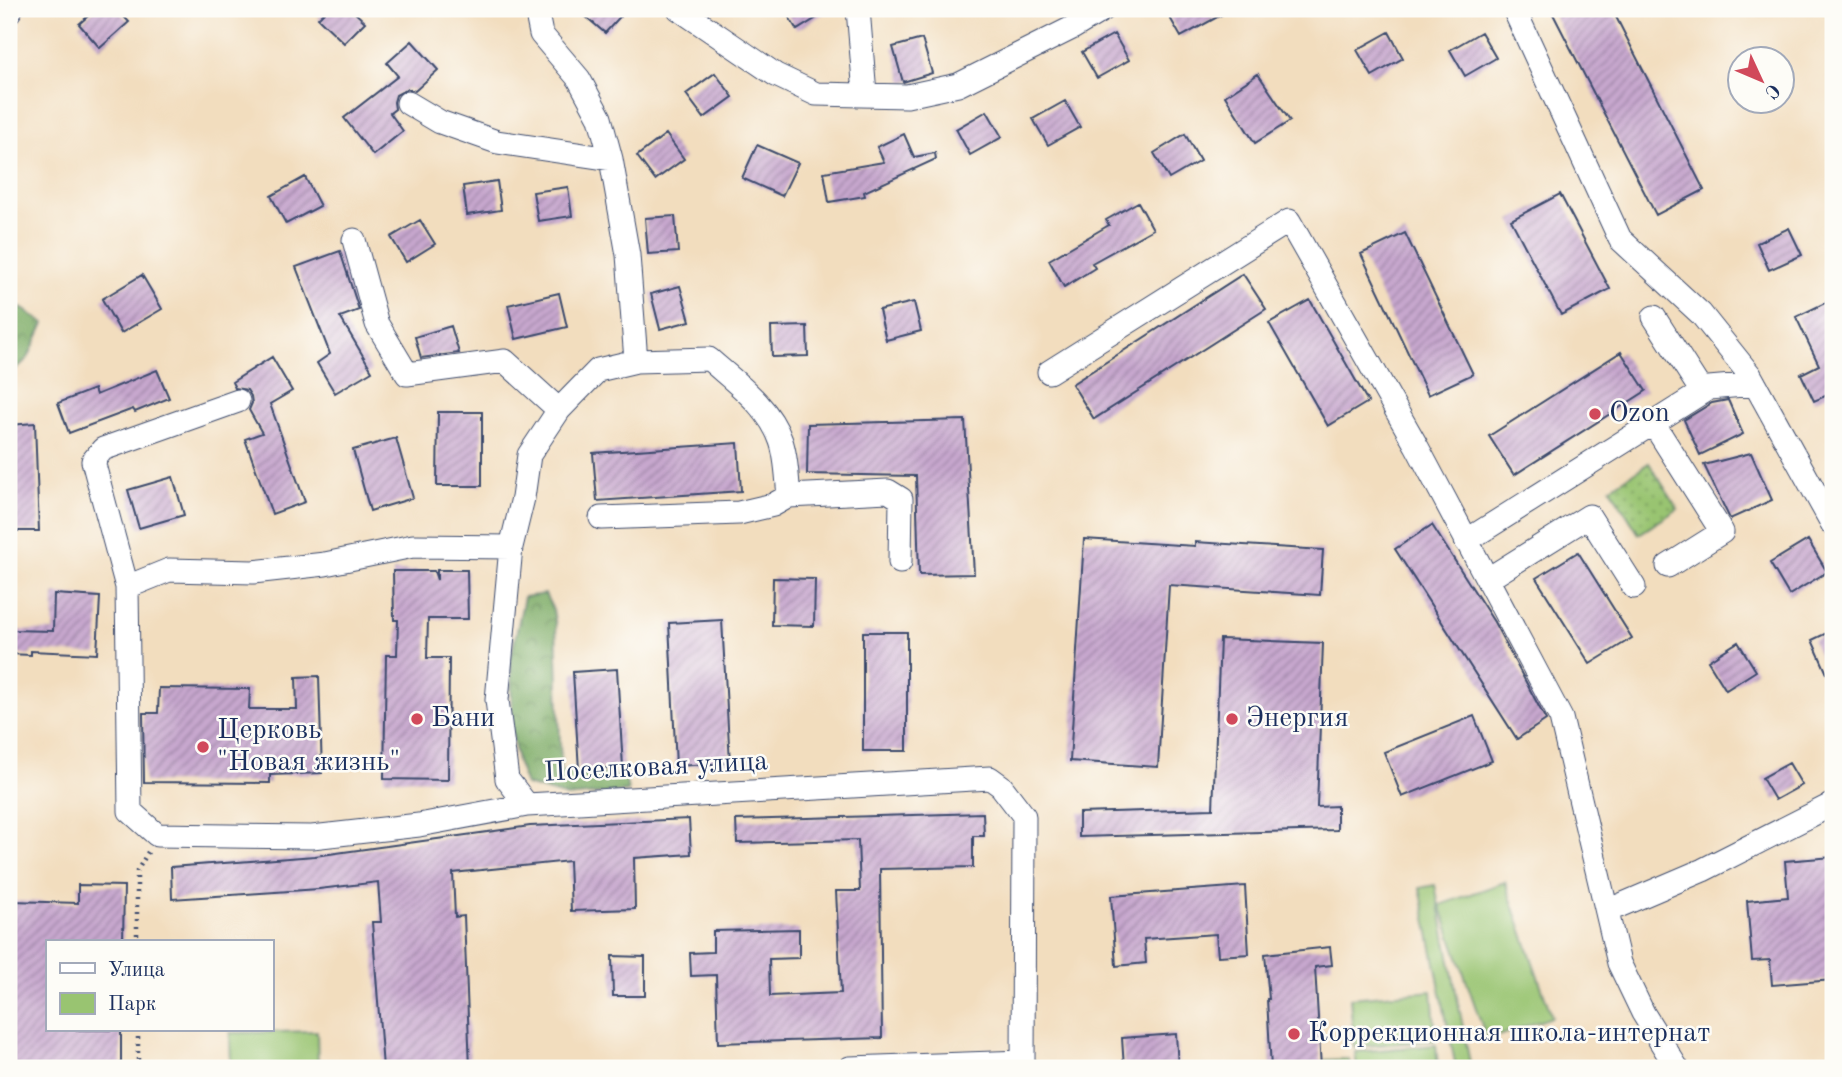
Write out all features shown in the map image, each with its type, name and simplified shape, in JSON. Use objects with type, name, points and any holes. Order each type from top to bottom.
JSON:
[{"type":"street","points":[[537,9],[541,34],[579,79],[600,118],[611,159],[628,255],[636,361]]},
{"type":"street","points":[[680,9],[776,75],[816,94],[907,96],[958,85],[1074,27],[1104,9]]},
{"type":"street","points":[[858,9],[864,94]]},
{"type":"street","points":[[1514,9],[1620,239],[1701,314],[1755,384],[1833,525]]},
{"type":"street","points":[[408,103],[440,122],[497,142],[611,159]]},
{"type":"street","points":[[1049,372],[1289,221],[1416,445],[1561,718],[1619,963],[1643,1013],[1677,1068]]},
{"type":"street","points":[[354,240],[377,324],[407,374],[505,361],[559,410]]},
{"type":"street","points":[[1654,317],[1702,392]]},
{"type":"street","name":"Поселковая улица","points":[[789,496],[782,443],[772,422],[755,399],[709,359],[636,361],[598,370],[559,410],[529,455],[523,498],[511,547],[497,700],[507,779],[527,805],[989,778],[1001,786],[1024,816],[1023,1065]]},
{"type":"street","points":[[1466,541],[1709,388],[1755,384]]},
{"type":"street","points":[[238,401],[103,449],[93,461],[127,587],[131,811],[157,835],[312,837],[419,825],[527,805]]},
{"type":"street","points":[[1653,423],[1722,532],[1668,566]]},
{"type":"street","points":[[601,518],[739,513],[774,505],[789,496],[888,491],[901,499],[900,562]]},
{"type":"street","points":[[1488,579],[1589,516],[1634,587]]},
{"type":"street","points":[[127,587],[169,570],[253,572],[325,564],[413,545],[511,547]]},
{"type":"street","points":[[1607,911],[1703,870],[1833,804]]},
{"type":"street","points":[[850,1068],[1023,1065]]},
{"type":"path","points":[[137,940],[137,871],[157,835]]},
{"type":"path","points":[[138,1032],[138,1068]]},
{"type":"green space","points":[[9,300],[44,323],[28,358],[9,376]]},
{"type":"green space","points":[[1649,463],[1678,509],[1639,534],[1610,488]]},
{"type":"green space","points":[[545,594],[553,610],[556,626],[561,772],[625,776],[628,791],[567,797],[526,785],[517,762],[512,730],[511,658],[524,597]]},
{"type":"green space","points":[[1505,882],[1552,1017],[1487,1040],[1440,905]]},
{"type":"green space","points":[[1435,885],[1471,1068],[1456,1068],[1420,888]]},
{"type":"green space","points":[[1432,991],[1436,1040],[1354,1047],[1350,998]]},
{"type":"green space","points":[[317,1031],[318,1068],[231,1068],[230,1033]]},
{"type":"green space","points":[[1436,1045],[1438,1068],[1357,1068],[1355,1052]]},
{"type":"green space","points":[[1349,1059],[1350,1068],[1326,1068],[1325,1060]]},
{"type":"building","points":[[96,9],[117,9],[129,22],[100,48],[79,24]]},
{"type":"building","points":[[327,9],[351,9],[365,22],[344,43],[318,18]]},
{"type":"building","points":[[577,9],[627,9],[605,33]]},
{"type":"building","points":[[784,9],[831,9],[797,30]]},
{"type":"building","points":[[1165,9],[1232,9],[1181,37]]},
{"type":"building","points":[[1564,9],[1612,9],[1704,190],[1656,215],[1553,14]]},
{"type":"building","points":[[1389,32],[1403,58],[1372,76],[1357,50]]},
{"type":"building","points":[[1481,32],[1496,58],[1465,76],[1450,50]]},
{"type":"building","points":[[1114,34],[1129,60],[1097,78],[1082,52]]},
{"type":"building","points":[[922,39],[932,73],[903,82],[893,47]]},
{"type":"building","points":[[412,41],[438,70],[415,91],[407,89],[396,95],[395,109],[390,113],[403,131],[373,155],[344,118],[398,76],[387,63]]},
{"type":"building","points":[[715,73],[733,97],[704,118],[686,94]]},
{"type":"building","points":[[1258,74],[1290,121],[1255,143],[1225,96]]},
{"type":"building","points":[[1065,101],[1080,127],[1048,145],[1033,119]]},
{"type":"building","points":[[987,111],[1002,137],[970,155],[956,129]]},
{"type":"building","points":[[666,134],[684,159],[655,180],[637,156]]},
{"type":"building","points":[[904,134],[914,157],[935,153],[936,159],[864,192],[865,196],[829,202],[824,172],[884,162],[877,147]]},
{"type":"building","points":[[1185,134],[1200,161],[1169,179],[1154,153]]},
{"type":"building","points":[[757,145],[798,163],[782,196],[742,178]]},
{"type":"building","points":[[305,177],[320,206],[286,224],[271,196]]},
{"type":"building","points":[[497,181],[501,210],[467,215],[463,186]]},
{"type":"building","points":[[568,187],[572,216],[538,221],[533,192]]},
{"type":"building","points":[[1560,194],[1610,289],[1561,315],[1511,220]]},
{"type":"building","points":[[1138,202],[1153,229],[1092,263],[1095,268],[1064,287],[1049,260],[1109,225],[1106,220]]},
{"type":"building","points":[[675,216],[678,252],[648,254],[645,218]]},
{"type":"building","points":[[420,220],[435,244],[406,262],[391,237]]},
{"type":"building","points":[[1789,228],[1802,255],[1769,270],[1757,243]]},
{"type":"building","points":[[1405,233],[1473,374],[1428,395],[1361,254]]},
{"type":"building","points":[[340,251],[359,310],[340,317],[372,371],[335,393],[317,363],[330,354],[296,267]]},
{"type":"building","points":[[1243,274],[1266,309],[1094,419],[1072,384]]},
{"type":"building","points":[[142,275],[162,309],[121,333],[102,299]]},
{"type":"building","points":[[680,286],[690,321],[660,329],[651,294]]},
{"type":"building","points":[[559,293],[567,327],[516,339],[508,305]]},
{"type":"building","points":[[1833,299],[1833,396],[1832,393],[1814,401],[1801,374],[1819,365],[1796,317]]},
{"type":"building","points":[[1310,300],[1368,402],[1328,426],[1269,323]]},
{"type":"building","points":[[914,302],[921,331],[886,340],[879,310]]},
{"type":"building","points":[[451,326],[459,353],[421,358],[415,337]]},
{"type":"building","points":[[807,326],[808,356],[772,357],[771,327]]},
{"type":"building","points":[[1621,352],[1646,391],[1514,475],[1489,436]]},
{"type":"building","points":[[272,357],[292,391],[270,404],[305,502],[272,514],[245,439],[262,433],[249,410],[251,396],[247,390],[235,388],[232,382]]},
{"type":"building","points":[[157,370],[169,398],[69,433],[58,403],[94,389],[96,395]]},
{"type":"building","points":[[1728,400],[1743,434],[1700,455],[1684,420],[1712,403]]},
{"type":"building","points":[[438,412],[482,412],[482,486],[437,486]]},
{"type":"building","points":[[965,420],[974,574],[919,575],[916,476],[807,474],[808,424]]},
{"type":"building","points":[[35,423],[39,531],[9,531],[9,425]]},
{"type":"building","points":[[396,438],[413,498],[370,511],[353,450]]},
{"type":"building","points":[[738,443],[741,491],[597,501],[593,453]]},
{"type":"building","points":[[1751,453],[1772,500],[1730,519],[1704,465]]},
{"type":"building","points":[[173,477],[184,515],[139,528],[128,490]]},
{"type":"building","points":[[1432,525],[1494,622],[1546,720],[1517,739],[1395,549]]},
{"type":"building","points":[[1084,539],[1195,546],[1195,542],[1323,550],[1320,595],[1169,585],[1158,767],[1070,761]]},
{"type":"building","points":[[1808,540],[1827,572],[1789,595],[1770,563]]},
{"type":"building","points":[[1578,552],[1632,638],[1590,664],[1536,578]]},
{"type":"building","name":"Бани","points":[[437,570],[467,570],[468,619],[428,619],[427,658],[449,658],[448,780],[384,779],[386,655],[397,655],[398,620],[394,620],[393,571],[434,571],[437,580]]},
{"type":"building","points":[[773,578],[815,579],[814,626],[772,625]]},
{"type":"building","points":[[54,594],[100,597],[97,654],[31,651],[31,655],[9,654],[9,630],[53,631]]},
{"type":"building","points":[[722,620],[730,763],[676,766],[669,623]]},
{"type":"building","points":[[1833,630],[1833,687],[1812,640]]},
{"type":"building","points":[[863,632],[907,632],[907,751],[863,751]]},
{"type":"building","points":[[1220,639],[1323,643],[1317,807],[1337,806],[1337,830],[1079,837],[1079,813],[1213,809]]},
{"type":"building","points":[[1738,642],[1756,671],[1726,690],[1708,661]]},
{"type":"building","points":[[617,669],[623,767],[579,770],[573,672]]},
{"type":"building","name":"Церковь \"Новая жизнь\"","points":[[319,676],[322,773],[270,775],[270,783],[144,782],[143,713],[158,713],[159,688],[250,689],[249,709],[297,709],[296,677]]},
{"type":"building","points":[[1474,716],[1492,761],[1402,797],[1384,752]]},
{"type":"building","points":[[1789,763],[1802,785],[1775,800],[1762,778]]},
{"type":"building","points":[[983,813],[984,836],[973,836],[973,867],[880,869],[882,1038],[718,1043],[716,975],[691,976],[690,953],[713,952],[713,931],[799,929],[799,958],[769,959],[770,996],[841,993],[836,891],[860,891],[858,840],[737,843],[736,820]]},
{"type":"building","points":[[689,819],[691,854],[634,858],[635,909],[571,911],[569,861],[453,873],[455,917],[464,916],[470,1068],[383,1068],[372,922],[381,922],[378,882],[319,889],[172,899],[171,867],[315,856],[530,826]]},
{"type":"building","points":[[1833,857],[1833,980],[1772,985],[1770,960],[1752,961],[1747,901],[1788,897],[1785,861]]},
{"type":"building","points":[[78,885],[124,886],[123,940],[46,940],[46,1032],[121,1032],[121,1068],[9,1068],[13,901],[78,903]]},
{"type":"building","points":[[1245,886],[1249,954],[1218,956],[1216,934],[1144,939],[1146,963],[1116,966],[1111,896]]},
{"type":"building","points":[[1330,947],[1332,965],[1315,967],[1321,1068],[1271,1068],[1265,954]]},
{"type":"building","points":[[612,956],[645,957],[645,996],[613,996]]},
{"type":"building","points":[[1176,1034],[1178,1068],[1124,1068],[1122,1038]]},
{"type":"place","name":"Ozon","points":[[1595,414]]},
{"type":"place","name":"Бани","points":[[417,719]]},
{"type":"place","name":"Энергия","points":[[1232,719]]},
{"type":"place","name":"Церковь \"Новая жизнь\"","points":[[203,747]]},
{"type":"place","name":"Коррекционная школа-интернат","points":[[1294,1034]]}]
